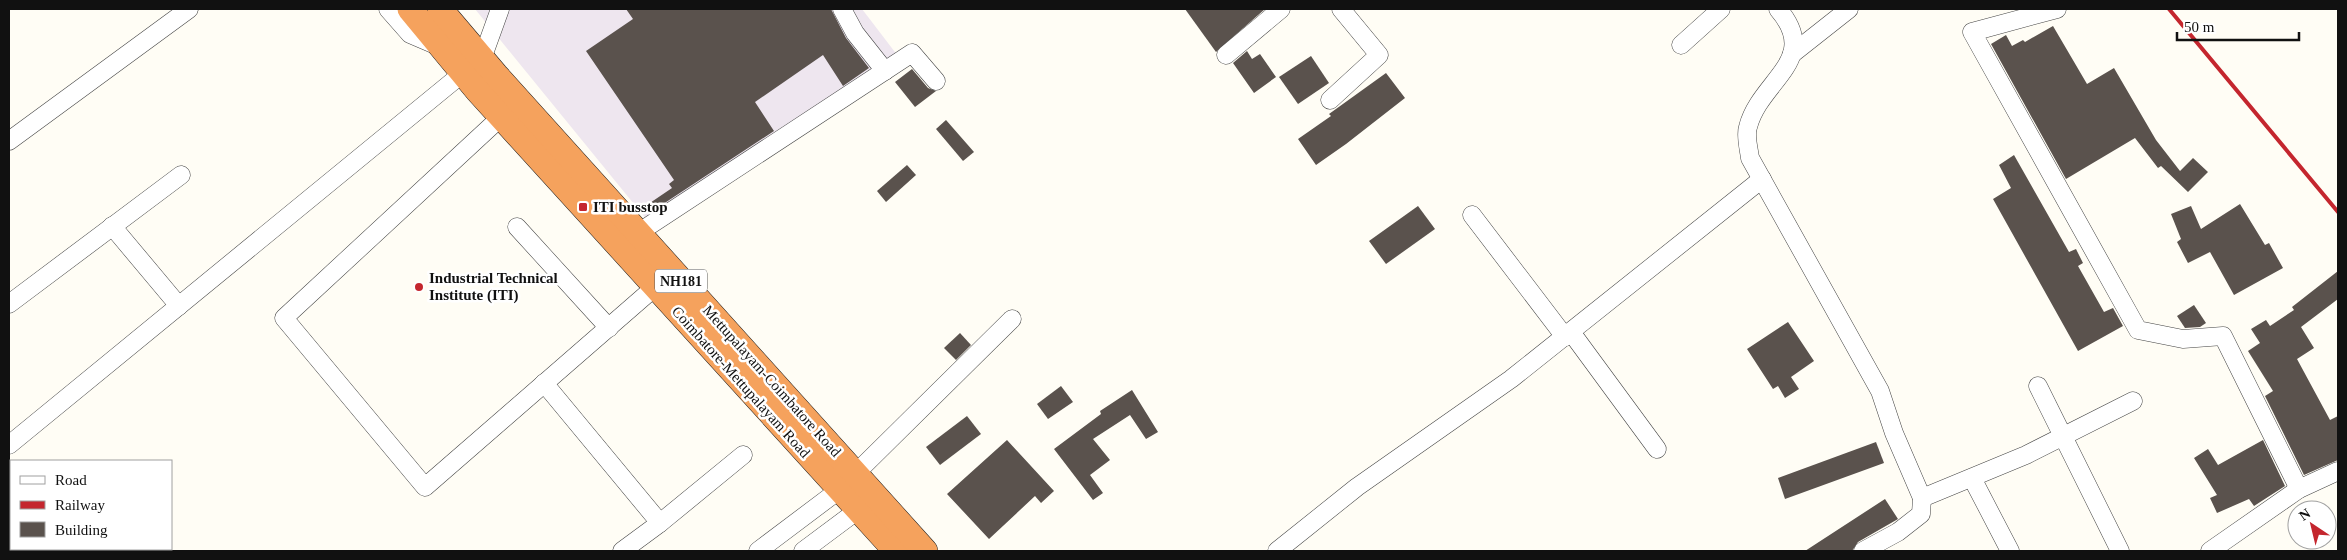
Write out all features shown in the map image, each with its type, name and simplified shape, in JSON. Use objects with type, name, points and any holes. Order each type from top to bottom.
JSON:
[{"type":"highway","name":"Coimbatore-Mettupalayam Road","points":[[410,9],[441,48],[472,66],[501,117],[655,287],[847,482],[858,510],[896,551]]},
{"type":"highway","name":"Mettupalayam-Coimbatore Road","points":[[440,9],[463,38],[472,66],[638,233],[847,482],[925,551]]},
{"type":"street","points":[[9,141],[189,9]]},
{"type":"street","points":[[388,9],[410,34],[441,48]]},
{"type":"street","points":[[460,9],[463,38]]},
{"type":"street","points":[[9,445],[472,66],[500,9]]},
{"type":"street","points":[[842,9],[855,33],[885,71]]},
{"type":"street","points":[[1226,55],[1281,9]]},
{"type":"street","points":[[1330,100],[1379,55],[1340,9]]},
{"type":"street","points":[[1681,45],[1721,9]]},
{"type":"street","points":[[1778,9],[1790,22],[1795,45],[1786,70],[1760,98],[1747,128],[1750,158],[1880,392],[1894,433],[1922,498],[1921,514],[1898,532],[1863,551]]},
{"type":"street","points":[[1792,54],[1849,9]]},
{"type":"street","points":[[2056,9],[1972,32],[2138,330],[2183,340],[2223,336],[2299,489]]},
{"type":"street","points":[[638,233],[912,53],[936,81]]},
{"type":"street","points":[[501,117],[284,318],[426,487],[655,287]]},
{"type":"street","points":[[9,304],[181,175]]},
{"type":"street","points":[[1277,551],[1357,487],[1511,379],[1762,179]]},
{"type":"street","points":[[1472,215],[1657,448]]},
{"type":"street","points":[[112,226],[179,306]]},
{"type":"street","points":[[517,227],[609,328]]},
{"type":"street","points":[[758,551],[847,482],[1012,319]]},
{"type":"street","points":[[544,383],[660,524]]},
{"type":"street","points":[[2038,386],[2120,551]]},
{"type":"street","points":[[1922,498],[2026,455],[2133,401]]},
{"type":"street","points":[[622,551],[660,524],[743,455]]},
{"type":"street","points":[[2210,551],[2299,489],[2338,470]]},
{"type":"street","points":[[1972,478],[2010,551]]},
{"type":"street","points":[[803,551],[858,510]]},
{"type":"shaded area","points":[[475,9],[862,9],[901,60],[647,220]]},
{"type":"building","points":[[626,9],[831,9],[846,38],[869,68],[843,86],[823,55],[755,102],[774,131],[648,214],[644,207],[672,188],[669,184],[674,180],[586,51],[633,19]]},
{"type":"building","points":[[1185,9],[1265,9],[1216,52]]},
{"type":"building","points":[[2053,26],[2087,84],[2114,68],[2156,140],[2180,171],[2193,158],[2208,172],[2188,192],[2161,166],[2158,168],[2135,138],[2066,179],[1991,44],[2006,35],[2012,46],[2023,40],[2025,42]]},
{"type":"building","points":[[1247,51],[1252,59],[1260,54],[1276,77],[1254,93],[1233,63]]},
{"type":"building","points":[[1311,56],[1329,83],[1298,104],[1279,77]]},
{"type":"building","points":[[912,69],[928,88],[936,91],[915,107],[895,82]]},
{"type":"building","points":[[1386,73],[1405,98],[1316,165],[1298,139]]},
{"type":"building","points":[[946,120],[974,152],[963,161],[936,129]]},
{"type":"building","points":[[2014,155],[2069,252],[2076,249],[2083,263],[2078,266],[2104,312],[2113,308],[2123,326],[2078,351],[1993,199],[2011,188],[1999,165]]},
{"type":"building","points":[[907,165],[916,175],[886,202],[877,191]]},
{"type":"building","points":[[2240,204],[2265,245],[2269,243],[2283,268],[2234,295],[2210,252],[2188,263],[2177,242],[2181,239],[2171,214],[2191,206],[2201,229]]},
{"type":"building","points":[[1418,206],[1435,229],[1386,264],[1369,241]]},
{"type":"building","points":[[2338,271],[2338,299],[2301,327],[2314,348],[2297,359],[2330,420],[2338,416],[2338,460],[2304,475],[2265,396],[2273,391],[2248,351],[2260,343],[2251,329],[2266,320],[2270,326],[2294,310],[2292,307]]},
{"type":"building","points":[[2194,305],[2206,323],[2200,327],[2185,328],[2177,316]]},
{"type":"building","points":[[1788,322],[1814,361],[1791,377],[1799,389],[1785,398],[1778,386],[1773,389],[1747,349]]},
{"type":"building","points":[[960,333],[971,345],[956,360],[944,348]]},
{"type":"building","points":[[1061,386],[1073,402],[1048,419],[1037,404]]},
{"type":"building","points":[[1132,390],[1158,432],[1146,439],[1130,415],[1093,439],[1110,460],[1090,475],[1103,493],[1093,500],[1054,449],[1101,414],[1100,411]]},
{"type":"building","points":[[967,416],[981,434],[940,465],[926,447]]},
{"type":"building","points":[[1007,440],[1054,491],[1041,503],[1035,496],[989,539],[947,494]]},
{"type":"building","points":[[2263,440],[2285,486],[2254,506],[2249,499],[2217,513],[2210,498],[2217,495],[2194,458],[2208,449],[2218,465]]},
{"type":"building","points":[[1876,442],[1884,463],[1785,499],[1778,478]]},
{"type":"building","points":[[1885,499],[1898,519],[1858,542],[1852,551],[1805,551]]},
{"type":"railway","points":[[2169,9],[2338,212]]},
{"type":"place","name":"ITI busstop","points":[[583,207]]},
{"type":"place","name":"Industrial Technical Institute (ITI)","points":[[419,287]]}]
